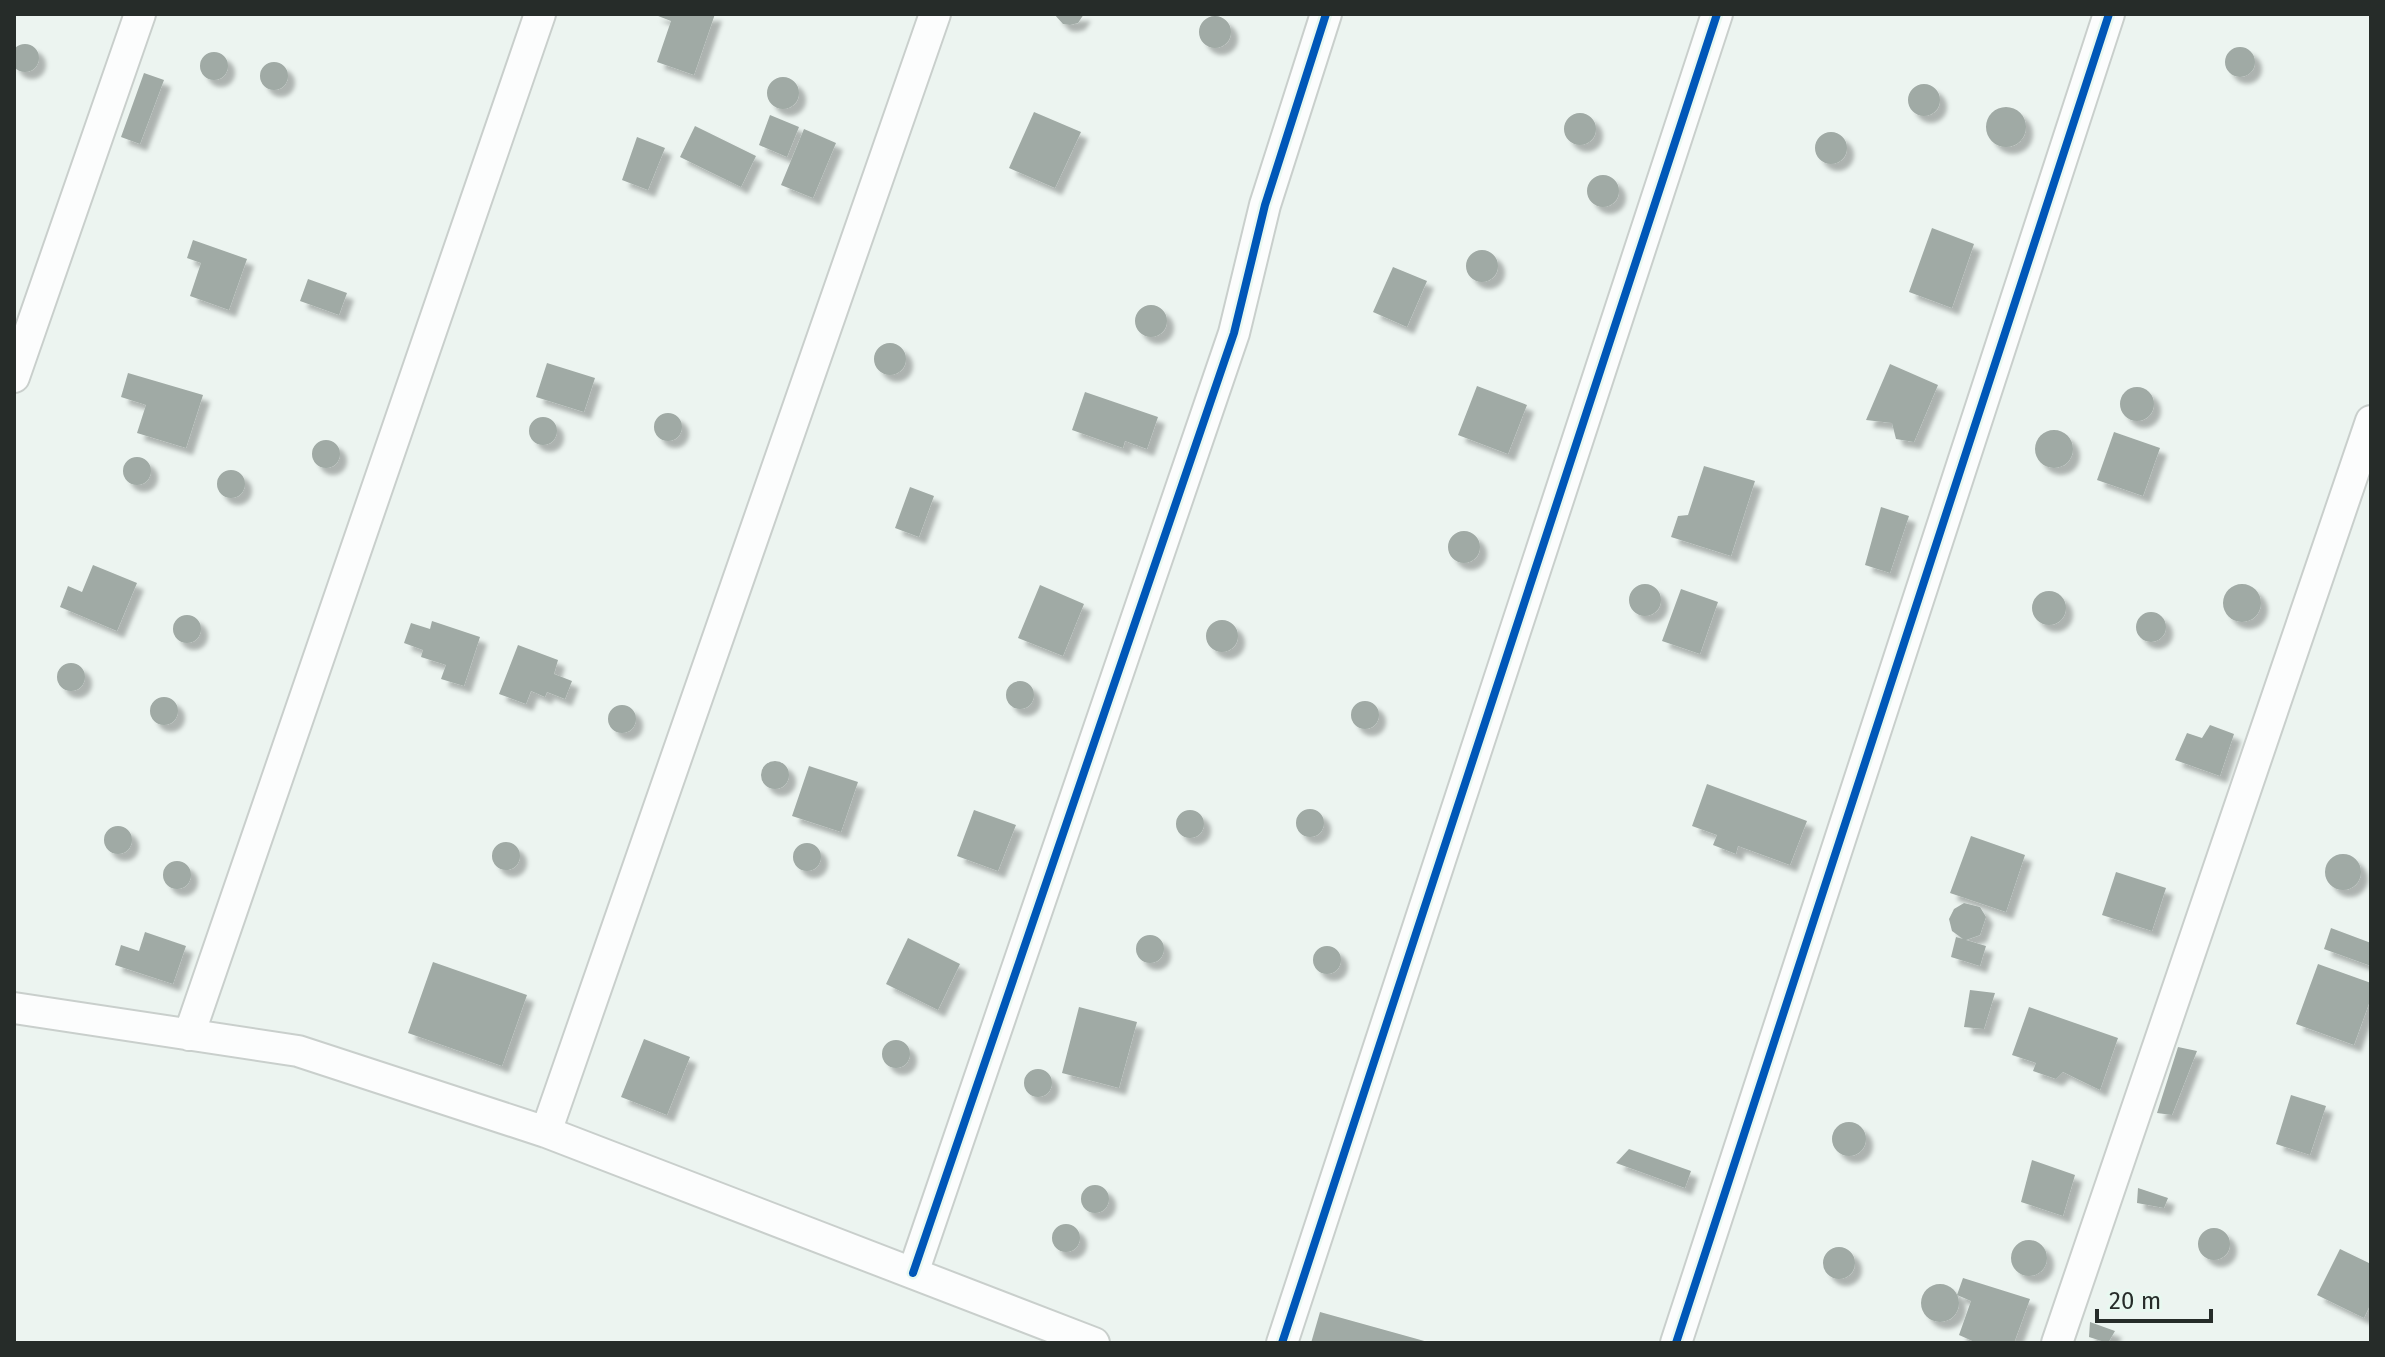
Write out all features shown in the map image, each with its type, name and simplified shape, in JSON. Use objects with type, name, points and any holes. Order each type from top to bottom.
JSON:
[{"type":"street","points":[[14,377],[140,14]]},
{"type":"street","points":[[189,1035],[540,14]]},
{"type":"street","points":[[546,1132],[935,14]]},
{"type":"street","points":[[913,1273],[1234,333],[1265,205],[1326,14]]},
{"type":"street","points":[[1282,1343],[1717,14]]},
{"type":"street","points":[[1676,1343],[2109,14]]},
{"type":"street","points":[[2057,1343],[2371,421]]},
{"type":"street","points":[[14,1008],[298,1051],[546,1132],[1094,1343]]},
{"type":"building","points":[[653,14],[715,14],[694,75],[657,62],[671,21]]},
{"type":"building","points":[[1054,14],[1084,14],[1078,23],[1070,25],[1063,24]]},
{"type":"building","points":[[1215,16],[1226,21],[1231,32],[1226,43],[1215,48],[1204,43],[1199,32],[1204,21]]},
{"type":"building","points":[[25,44],[35,48],[39,58],[35,68],[25,72],[15,68],[11,58],[15,48]]},
{"type":"building","points":[[2240,47],[2250,52],[2255,62],[2250,72],[2240,77],[2230,72],[2225,62],[2230,52]]},
{"type":"building","points":[[214,52],[224,56],[228,66],[224,76],[214,80],[204,76],[200,66],[204,56]]},
{"type":"building","points":[[274,62],[284,66],[288,76],[284,86],[274,90],[264,86],[260,76],[264,66]]},
{"type":"building","points":[[144,73],[164,80],[140,144],[121,137]]},
{"type":"building","points":[[783,77],[794,82],[799,93],[794,104],[783,109],[772,104],[767,93],[772,82]]},
{"type":"building","points":[[1924,84],[1935,89],[1940,100],[1935,111],[1924,116],[1913,111],[1908,100],[1913,89]]},
{"type":"building","points":[[2006,107],[2020,113],[2026,127],[2020,141],[2006,147],[1992,141],[1986,127],[1992,113]]},
{"type":"building","points":[[1034,112],[1081,132],[1055,188],[1009,168]]},
{"type":"building","points":[[1580,113],[1591,118],[1596,129],[1591,140],[1580,145],[1569,140],[1564,129],[1569,118]]},
{"type":"building","points":[[770,115],[799,127],[787,157],[759,145]]},
{"type":"building","points":[[695,126],[756,156],[741,187],[680,157]]},
{"type":"building","points":[[804,129],[836,143],[813,198],[781,185]]},
{"type":"building","points":[[1831,132],[1842,137],[1847,148],[1842,159],[1831,164],[1820,159],[1815,148],[1820,137]]},
{"type":"building","points":[[637,137],[665,148],[648,190],[622,180]]},
{"type":"building","points":[[1603,175],[1614,180],[1619,191],[1614,202],[1603,207],[1592,202],[1587,191],[1592,180]]},
{"type":"building","points":[[1932,228],[1974,244],[1952,308],[1909,292]]},
{"type":"building","points":[[193,240],[247,259],[229,310],[190,296],[201,263],[187,258]]},
{"type":"building","points":[[1482,250],[1493,255],[1498,266],[1493,277],[1482,282],[1471,277],[1466,266],[1471,255]]},
{"type":"building","points":[[1393,267],[1427,281],[1407,327],[1373,312]]},
{"type":"building","points":[[308,279],[347,293],[339,315],[300,301]]},
{"type":"building","points":[[1151,305],[1162,310],[1167,321],[1162,332],[1151,337],[1140,332],[1135,321],[1140,310]]},
{"type":"building","points":[[890,343],[901,348],[906,359],[901,370],[890,375],[879,370],[874,359],[879,348]]},
{"type":"building","points":[[547,363],[595,378],[584,412],[536,397]]},
{"type":"building","points":[[1890,364],[1938,385],[1914,442],[1896,439],[1892,423],[1866,420]]},
{"type":"building","points":[[128,373],[203,395],[186,448],[137,433],[146,405],[121,397]]},
{"type":"building","points":[[1477,386],[1527,405],[1508,454],[1458,435]]},
{"type":"building","points":[[2137,387],[2149,392],[2154,404],[2149,416],[2137,421],[2125,416],[2120,404],[2125,392]]},
{"type":"building","points":[[1085,392],[1158,417],[1147,449],[1125,441],[1123,448],[1072,430]]},
{"type":"building","points":[[668,413],[678,417],[682,427],[678,437],[668,441],[658,437],[654,427],[658,417]]},
{"type":"building","points":[[543,417],[553,421],[557,431],[553,441],[543,445],[533,441],[529,431],[533,421]]},
{"type":"building","points":[[2054,430],[2067,436],[2073,449],[2067,462],[2054,468],[2041,462],[2035,449],[2041,436]]},
{"type":"building","points":[[2114,432],[2160,448],[2143,496],[2097,480]]},
{"type":"building","points":[[326,440],[336,444],[340,454],[336,464],[326,468],[316,464],[312,454],[316,444]]},
{"type":"building","points":[[137,457],[147,461],[151,471],[147,481],[137,485],[127,481],[123,471],[127,461]]},
{"type":"building","points":[[1704,466],[1755,481],[1731,556],[1671,537],[1678,516],[1688,515]]},
{"type":"building","points":[[231,470],[241,474],[245,484],[241,494],[231,498],[221,494],[217,484],[221,474]]},
{"type":"building","points":[[910,487],[934,496],[919,537],[895,528]]},
{"type":"building","points":[[1881,507],[1909,516],[1890,573],[1865,565]]},
{"type":"building","points":[[1464,531],[1475,536],[1480,547],[1475,558],[1464,563],[1453,558],[1448,547],[1453,536]]},
{"type":"building","points":[[93,565],[137,583],[117,631],[60,607],[68,586],[82,592]]},
{"type":"building","points":[[1645,584],[1657,588],[1661,600],[1657,612],[1645,616],[1633,612],[1629,600],[1633,588]]},
{"type":"building","points":[[2242,584],[2255,590],[2261,603],[2255,616],[2242,622],[2229,616],[2223,603],[2229,590]]},
{"type":"building","points":[[1040,585],[1084,604],[1063,656],[1018,638]]},
{"type":"building","points":[[1681,589],[1718,602],[1700,654],[1662,641]]},
{"type":"building","points":[[2049,591],[2061,596],[2066,608],[2061,620],[2049,625],[2037,620],[2032,608],[2037,596]]},
{"type":"building","points":[[2151,612],[2162,616],[2166,627],[2162,638],[2151,642],[2140,638],[2136,627],[2140,616]]},
{"type":"building","points":[[187,615],[197,619],[201,629],[197,639],[187,643],[177,639],[173,629],[177,619]]},
{"type":"building","points":[[1222,620],[1233,625],[1238,636],[1233,647],[1222,652],[1211,647],[1206,636],[1211,625]]},
{"type":"building","points":[[432,621],[480,637],[464,686],[441,679],[446,665],[421,657],[423,650],[404,643],[411,623],[430,629]]},
{"type":"building","points":[[518,645],[558,660],[554,674],[572,681],[565,699],[547,692],[545,697],[531,691],[526,704],[499,694]]},
{"type":"building","points":[[71,663],[81,667],[85,677],[81,687],[71,691],[61,687],[57,677],[61,667]]},
{"type":"building","points":[[1020,681],[1030,685],[1034,695],[1030,705],[1020,709],[1010,705],[1006,695],[1010,685]]},
{"type":"building","points":[[164,697],[174,701],[178,711],[174,721],[164,725],[154,721],[150,711],[154,701]]},
{"type":"building","points":[[1365,701],[1375,705],[1379,715],[1375,725],[1365,729],[1355,725],[1351,715],[1355,705]]},
{"type":"building","points":[[622,705],[632,709],[636,719],[632,729],[622,733],[612,729],[608,719],[612,709]]},
{"type":"building","points":[[2210,725],[2234,734],[2220,776],[2175,760],[2187,733],[2202,738]]},
{"type":"building","points":[[775,761],[785,765],[789,775],[785,785],[775,789],[765,785],[761,775],[765,765]]},
{"type":"building","points":[[809,766],[858,782],[841,832],[792,816]]},
{"type":"building","points":[[1707,784],[1807,821],[1790,865],[1738,846],[1736,854],[1713,845],[1717,835],[1692,826]]},
{"type":"building","points":[[1310,809],[1320,813],[1324,823],[1320,833],[1310,837],[1300,833],[1296,823],[1300,813]]},
{"type":"building","points":[[974,810],[1016,825],[998,871],[957,856]]},
{"type":"building","points":[[1190,810],[1200,814],[1204,824],[1200,834],[1190,838],[1180,834],[1176,824],[1180,814]]},
{"type":"building","points":[[118,826],[128,830],[132,840],[128,850],[118,854],[108,850],[104,840],[108,830]]},
{"type":"building","points":[[1971,836],[2025,855],[2006,912],[1950,893]]},
{"type":"building","points":[[506,842],[516,846],[520,856],[516,866],[506,870],[496,866],[492,856],[496,846]]},
{"type":"building","points":[[807,843],[817,847],[821,857],[817,867],[807,871],[797,867],[793,857],[797,847]]},
{"type":"building","points":[[2343,854],[2355,860],[2361,872],[2355,884],[2343,890],[2331,884],[2325,872],[2331,860]]},
{"type":"building","points":[[177,861],[187,865],[191,875],[187,885],[177,889],[167,885],[163,875],[167,865]]},
{"type":"building","points":[[2116,872],[2166,888],[2152,931],[2102,915]]},
{"type":"building","points":[[1964,903],[1980,907],[1986,917],[1980,935],[1966,940],[1986,946],[1980,966],[1951,957],[1956,937],[1963,939],[1952,931],[1949,919],[1954,909]]},
{"type":"building","points":[[2331,928],[2371,943],[2371,966],[2324,949]]},
{"type":"building","points":[[145,932],[186,946],[173,984],[115,965],[121,945],[139,951]]},
{"type":"building","points":[[1150,935],[1160,939],[1164,949],[1160,959],[1150,963],[1140,959],[1136,949],[1140,939]]},
{"type":"building","points":[[908,938],[960,964],[938,1010],[886,984]]},
{"type":"building","points":[[1327,946],[1337,950],[1341,960],[1337,970],[1327,974],[1317,970],[1313,960],[1317,950]]},
{"type":"building","points":[[433,962],[527,995],[502,1066],[408,1033]]},
{"type":"building","points":[[2318,964],[2371,983],[2371,998],[2354,1045],[2296,1024]]},
{"type":"building","points":[[1970,990],[1995,993],[1984,1029],[1964,1027]]},
{"type":"building","points":[[1079,1007],[1137,1022],[1119,1088],[1062,1073]]},
{"type":"building","points":[[2029,1007],[2118,1038],[2100,1090],[2063,1072],[2056,1079],[2033,1071],[2036,1063],[2012,1055]]},
{"type":"building","points":[[644,1039],[690,1057],[667,1115],[621,1097]]},
{"type":"building","points":[[896,1040],[906,1044],[910,1054],[906,1064],[896,1068],[886,1064],[882,1054],[886,1044]]},
{"type":"building","points":[[2178,1047],[2197,1051],[2172,1115],[2157,1113]]},
{"type":"building","points":[[1038,1069],[1048,1073],[1052,1083],[1048,1093],[1038,1097],[1028,1093],[1024,1083],[1028,1073]]},
{"type":"building","points":[[2291,1095],[2326,1106],[2310,1155],[2276,1144]]},
{"type":"building","points":[[1849,1122],[1861,1127],[1866,1139],[1861,1151],[1849,1156],[1837,1151],[1832,1139],[1837,1127]]},
{"type":"building","points":[[1629,1149],[1691,1171],[1685,1188],[1616,1163]]},
{"type":"building","points":[[2032,1160],[2075,1175],[2063,1216],[2021,1202]]},
{"type":"building","points":[[1095,1185],[1105,1189],[1109,1199],[1105,1209],[1095,1213],[1085,1209],[1081,1199],[1085,1189]]},
{"type":"building","points":[[2138,1188],[2168,1198],[2164,1208],[2137,1203]]},
{"type":"building","points":[[1066,1224],[1076,1228],[1080,1238],[1076,1248],[1066,1252],[1056,1248],[1052,1238],[1056,1228]]},
{"type":"building","points":[[2214,1228],[2225,1233],[2230,1244],[2225,1255],[2214,1260],[2203,1255],[2198,1244],[2203,1233]]},
{"type":"building","points":[[2029,1240],[2042,1245],[2047,1258],[2042,1271],[2029,1276],[2016,1271],[2011,1258],[2016,1245]]},
{"type":"building","points":[[1839,1247],[1850,1252],[1855,1263],[1850,1274],[1839,1279],[1828,1274],[1823,1263],[1828,1252]]},
{"type":"building","points":[[2340,1249],[2371,1264],[2371,1303],[2364,1318],[2317,1295]]},
{"type":"building","points":[[1963,1278],[2030,1299],[2014,1343],[1977,1343],[1959,1335],[1971,1301],[1957,1295]]},
{"type":"building","points":[[1940,1284],[1953,1290],[1959,1303],[1953,1316],[1940,1322],[1927,1316],[1921,1303],[1927,1290]]},
{"type":"building","points":[[1320,1312],[1428,1342],[1428,1343],[1311,1343]]},
{"type":"building","points":[[2090,1322],[2115,1331],[2108,1343],[2089,1337]]},
{"type":"cycle path","points":[[913,1273],[1234,333],[1265,205],[1326,14]]},
{"type":"cycle path","points":[[1282,1343],[1717,14]]},
{"type":"cycle path","points":[[1676,1343],[2109,14]]}]
